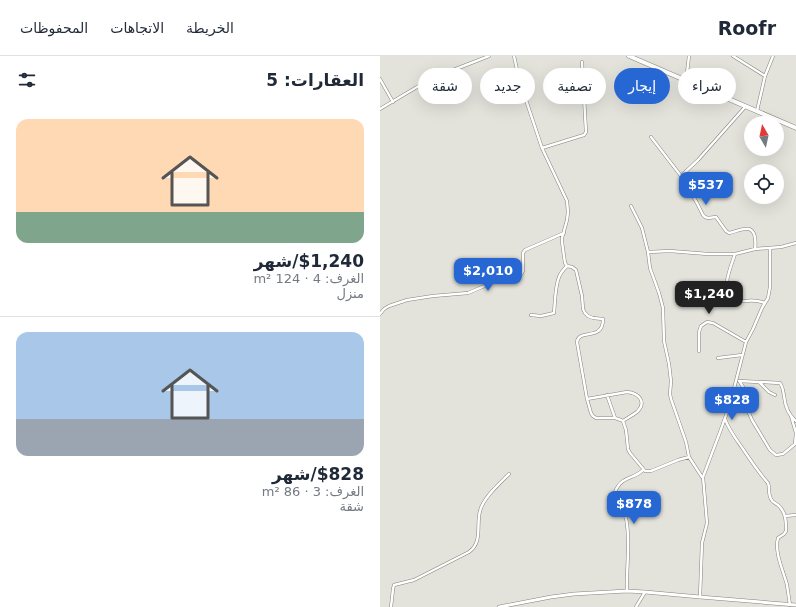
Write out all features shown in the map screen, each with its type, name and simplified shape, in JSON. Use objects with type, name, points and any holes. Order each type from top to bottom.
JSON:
[{"type":"main road","points":[[631,57],[678,78]]},
{"type":"main road","points":[[736,102],[796,128]]},
{"type":"street","points":[[380,109],[417,87],[448,72],[489,56]]},
{"type":"street","points":[[514,56],[519,79],[542,148],[566,201],[568,215],[567,224],[562,238],[562,246],[565,263],[567,266]]},
{"type":"street","points":[[688,68],[689,56]]},
{"type":"street","points":[[733,56],[765,76]]},
{"type":"street","points":[[757,111],[765,76],[773,56]]},
{"type":"street","points":[[542,148],[584,135],[586,132],[582,62]]},
{"type":"street","points":[[380,79],[393,102]]},
{"type":"street","points":[[680,176],[698,160],[746,106]]},
{"type":"street","points":[[651,138],[680,176],[703,215],[708,218],[716,217],[729,233],[750,229],[754,234],[756,243],[755,249]]},
{"type":"street","points":[[631,206],[642,228],[650,268],[663,308],[664,340],[669,364],[671,399],[686,442],[689,457],[703,477]]},
{"type":"street","points":[[380,314],[389,306],[407,300],[468,293],[476,291],[501,279],[519,277],[523,271],[523,253],[525,250],[564,233]]},
{"type":"street","points":[[648,252],[670,251],[708,254],[734,254],[755,249],[781,247],[796,243]]},
{"type":"street","points":[[700,597],[702,543],[707,523],[703,477],[738,381],[742,355],[746,342],[768,298],[770,287],[770,248]]},
{"type":"street","points":[[734,254],[726,282],[728,297],[733,301],[747,300],[765,303]]},
{"type":"street","points":[[531,315],[541,316],[554,313],[554,302],[558,278],[567,266]]},
{"type":"street","points":[[567,266],[576,270],[584,313],[593,318],[603,319],[602,328],[597,332],[583,335],[577,339],[589,408],[593,416],[596,418],[615,418],[623,421]]},
{"type":"street","points":[[699,351],[699,332],[701,326],[707,322],[713,323],[746,342]]},
{"type":"street","points":[[718,358],[742,355]]},
{"type":"street","points":[[738,381],[776,383],[782,385],[787,410],[796,421]]},
{"type":"street","points":[[738,381],[743,388],[746,406],[752,420],[770,450],[776,455],[783,454],[795,444],[796,433],[791,416]]},
{"type":"street","points":[[760,383],[769,392],[775,395]]},
{"type":"street","points":[[587,399],[627,392],[635,393],[640,398],[641,404],[638,410],[623,421]]},
{"type":"street","points":[[607,396],[615,418]]},
{"type":"street","points":[[725,418],[732,433],[752,463],[768,483],[771,500],[782,509],[785,516],[786,531],[778,538],[777,545],[782,570],[787,584],[790,605]]},
{"type":"street","points":[[623,421],[628,437],[628,449],[643,470],[648,471],[689,457]]},
{"type":"street","points":[[626,591],[628,550],[626,517],[615,492],[619,484],[624,480],[628,477],[640,474],[643,470]]},
{"type":"street","points":[[391,607],[394,585],[414,580],[470,552],[474,548],[478,541],[480,510],[486,499],[509,474]]},
{"type":"street","points":[[785,516],[796,515]]},
{"type":"street","points":[[499,607],[574,594],[626,591],[796,606]]},
{"type":"street","points":[[636,607],[645,592]]}]
